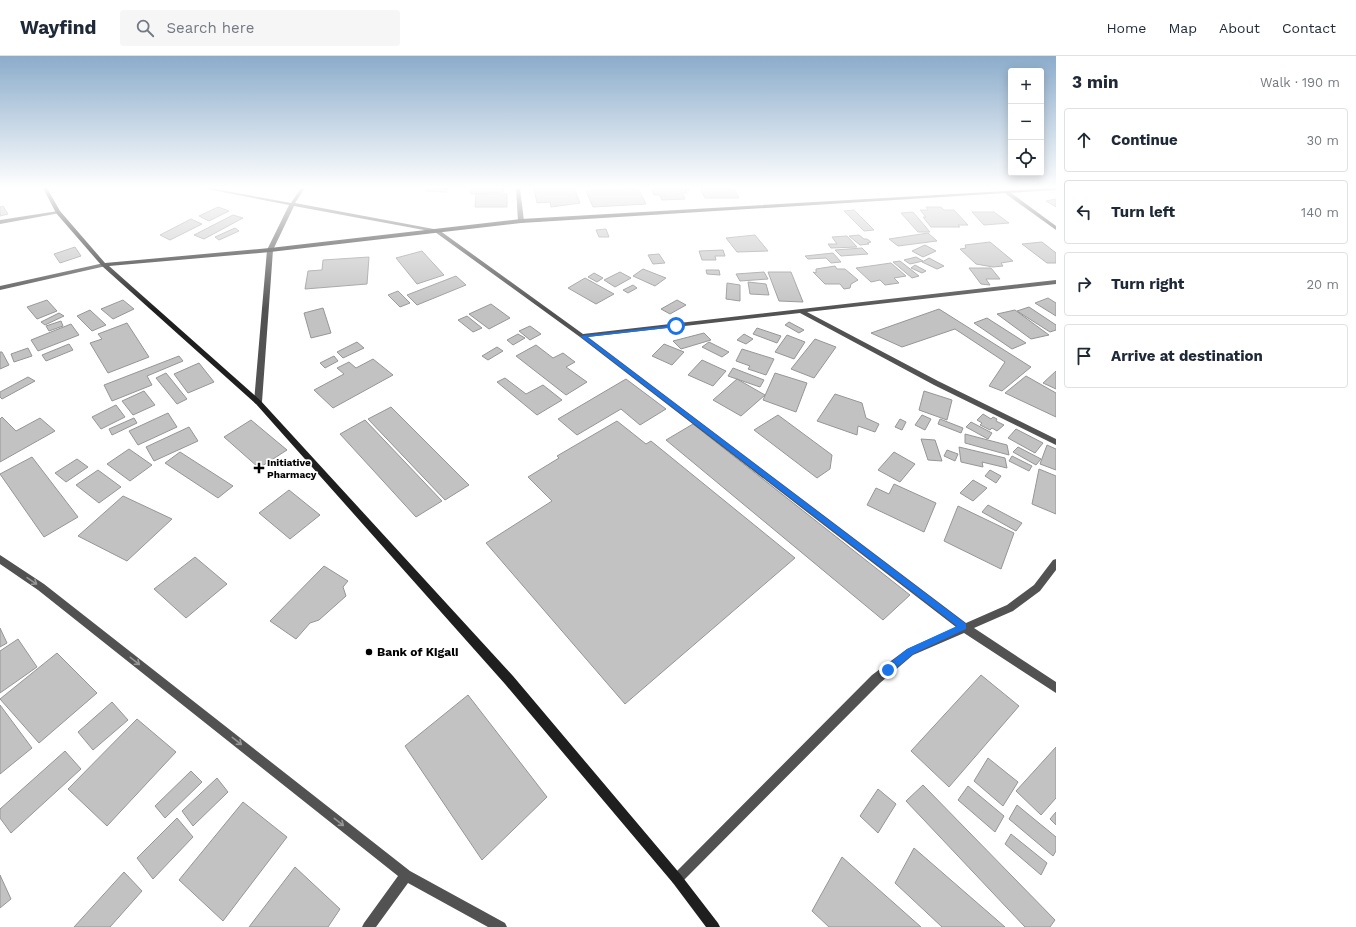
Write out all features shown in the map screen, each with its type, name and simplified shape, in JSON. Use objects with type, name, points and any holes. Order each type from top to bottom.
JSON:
[{"type":"street","points":[[72,229],[104,265],[258,402],[509,680],[677,880],[714,927]]},
{"type":"street","points":[[258,402],[270,250],[280,229]]},
{"type":"street","points":[[424,229],[437,231],[582,336],[964,627],[1056,688]]},
{"type":"street","points":[[0,288],[104,265],[270,250],[457,229]]},
{"type":"street","points":[[582,336],[1056,282]]},
{"type":"street","points":[[802,312],[936,383],[1056,442]]},
{"type":"street","points":[[0,559],[41,587],[406,875],[501,927]]},
{"type":"street","points":[[677,880],[876,679],[910,652],[1010,608],[1037,588],[1056,563]]},
{"type":"street","points":[[368,927],[406,875]]},
{"type":"building","points":[[172,229],[193,229],[170,240],[160,235]]},
{"type":"building","points":[[206,229],[223,229],[204,239],[194,235]]},
{"type":"building","points":[[234,229],[239,231],[219,240],[215,237]]},
{"type":"building","points":[[606,229],[609,237],[599,237],[596,230]]},
{"type":"building","points":[[862,229],[874,230],[864,231]]},
{"type":"building","points":[[915,229],[927,229],[930,232],[918,232]]},
{"type":"building","points":[[928,233],[937,241],[898,246],[889,239]]},
{"type":"building","points":[[755,235],[768,251],[737,252],[726,238]]},
{"type":"building","points":[[859,235],[871,242],[867,243],[869,244],[860,245],[849,236]]},
{"type":"building","points":[[847,236],[857,247],[831,248],[828,244],[837,244],[832,237]]},
{"type":"building","points":[[990,242],[1013,261],[1001,263],[1003,266],[993,267],[976,264],[960,249],[966,248],[965,245]]},
{"type":"building","points":[[1042,242],[1056,253],[1056,263],[1047,263],[1022,244]]},
{"type":"building","points":[[925,245],[936,251],[923,257],[912,251]]},
{"type":"building","points":[[75,247],[81,256],[60,263],[54,254]]},
{"type":"building","points":[[862,248],[868,254],[841,256],[835,250]]},
{"type":"building","points":[[723,250],[725,256],[715,256],[716,260],[702,260],[699,251]]},
{"type":"building","points":[[422,251],[444,275],[417,284],[396,258]]},
{"type":"building","points":[[833,253],[841,262],[831,263],[826,258],[808,259],[805,256]]},
{"type":"building","points":[[659,254],[665,263],[653,264],[648,255]]},
{"type":"building","points":[[369,257],[367,284],[305,289],[308,271],[322,270],[323,260]]},
{"type":"building","points":[[916,257],[923,261],[910,264],[904,260]]},
{"type":"building","points":[[929,258],[944,266],[937,269],[922,262]]},
{"type":"building","points":[[900,261],[919,276],[912,278],[893,262]]},
{"type":"building","points":[[891,263],[906,276],[894,278],[899,283],[885,285],[880,280],[871,282],[856,268]]},
{"type":"building","points":[[915,265],[926,271],[922,273],[911,268]]},
{"type":"building","points":[[835,266],[837,269],[845,269],[858,280],[851,284],[850,288],[844,289],[840,284],[825,284],[813,272],[816,273],[816,269]]},
{"type":"building","points":[[969,268],[991,268],[1000,279],[986,279],[990,285],[981,284]]},
{"type":"building","points":[[643,269],[666,278],[655,286],[633,276]]},
{"type":"building","points":[[706,270],[719,270],[720,275],[707,274]]},
{"type":"building","points":[[620,272],[631,278],[615,287],[604,280]]},
{"type":"building","points":[[764,272],[768,279],[740,281],[736,274]]},
{"type":"building","points":[[768,272],[791,272],[803,302],[779,301]]},
{"type":"building","points":[[594,273],[603,278],[597,282],[588,277]]},
{"type":"building","points":[[456,276],[466,285],[417,305],[407,295]]},
{"type":"building","points":[[585,278],[614,294],[596,304],[568,288]]},
{"type":"building","points":[[748,282],[766,284],[769,295],[750,294]]},
{"type":"building","points":[[727,283],[740,285],[740,301],[726,299]]},
{"type":"building","points":[[633,285],[637,288],[628,293],[623,290]]},
{"type":"building","points":[[398,291],[410,303],[400,307],[388,295]]},
{"type":"building","points":[[1048,298],[1056,303],[1056,316],[1035,303]]},
{"type":"building","points":[[47,300],[57,311],[37,319],[27,307]]},
{"type":"building","points":[[123,300],[134,309],[113,319],[101,309]]},
{"type":"building","points":[[677,300],[686,305],[670,314],[661,309]]},
{"type":"building","points":[[491,304],[510,318],[489,329],[469,314]]},
{"type":"building","points":[[1029,307],[1056,325],[1056,330],[1050,332],[1017,311]]},
{"type":"building","points":[[323,308],[331,333],[311,338],[304,313]]},
{"type":"building","points":[[939,309],[1031,367],[1002,391],[989,386],[1005,362],[955,329],[902,347],[871,333]]},
{"type":"building","points":[[90,310],[106,325],[92,331],[77,316]]},
{"type":"building","points":[[1015,310],[1049,335],[1031,339],[997,314]]},
{"type":"building","points":[[59,313],[64,316],[45,325],[41,322]]},
{"type":"building","points":[[467,316],[482,328],[473,332],[458,320]]},
{"type":"building","points":[[987,318],[1026,343],[1012,349],[974,323]]},
{"type":"building","points":[[61,321],[63,326],[49,331],[46,326]]},
{"type":"building","points":[[789,322],[804,330],[799,333],[785,325]]},
{"type":"building","points":[[127,323],[149,357],[108,373],[90,343],[102,339],[98,334]]},
{"type":"building","points":[[71,324],[79,335],[38,351],[31,340]]},
{"type":"building","points":[[530,326],[541,334],[530,340],[519,331]]},
{"type":"building","points":[[757,328],[781,336],[777,343],[753,334]]},
{"type":"building","points":[[704,333],[711,340],[681,349],[673,341]]},
{"type":"building","points":[[518,334],[525,338],[513,345],[507,340]]},
{"type":"building","points":[[744,334],[753,339],[746,344],[737,340]]},
{"type":"building","points":[[787,335],[805,342],[794,359],[775,352]]},
{"type":"building","points":[[815,339],[836,347],[814,378],[791,369]]},
{"type":"building","points":[[357,342],[364,348],[343,358],[337,352]]},
{"type":"building","points":[[709,342],[729,352],[722,357],[702,347]]},
{"type":"building","points":[[69,344],[73,350],[46,361],[42,355]]},
{"type":"building","points":[[664,344],[684,352],[672,365],[652,356]]},
{"type":"building","points":[[536,345],[553,358],[563,353],[575,362],[566,367],[587,382],[566,395],[516,356]]},
{"type":"building","points":[[497,347],[503,351],[488,360],[482,356]]},
{"type":"building","points":[[28,348],[32,356],[14,362],[11,354]]},
{"type":"building","points":[[742,349],[774,359],[766,375],[748,369],[750,366],[736,361]]},
{"type":"building","points":[[0,352],[2,352],[9,365],[0,369]]},
{"type":"building","points":[[179,356],[183,361],[147,376],[152,385],[112,401],[104,385]]},
{"type":"building","points":[[334,356],[338,361],[325,368],[320,363]]},
{"type":"building","points":[[373,359],[393,375],[333,408],[314,390],[344,374],[337,368],[349,362],[356,368]]},
{"type":"building","points":[[702,360],[726,371],[713,386],[688,375]]},
{"type":"building","points":[[199,363],[214,382],[188,393],[174,374]]},
{"type":"building","points":[[733,368],[764,380],[760,387],[728,376]]},
{"type":"building","points":[[1056,371],[1056,389],[1043,383]]},
{"type":"building","points":[[166,373],[187,399],[177,404],[156,378]]},
{"type":"building","points":[[775,373],[807,383],[796,412],[763,400]]},
{"type":"building","points":[[1026,376],[1056,393],[1056,417],[1005,393]]},
{"type":"building","points":[[28,377],[35,381],[2,399],[0,397],[0,392]]},
{"type":"building","points":[[505,378],[526,394],[543,385],[562,400],[537,415],[497,382]]},
{"type":"building","points":[[626,379],[666,409],[640,425],[621,409],[577,435],[558,419]]},
{"type":"building","points":[[737,379],[765,395],[741,416],[713,400]]},
{"type":"building","points":[[144,391],[155,405],[133,415],[122,401]]},
{"type":"building","points":[[924,391],[952,400],[947,420],[919,410]]},
{"type":"building","points":[[835,394],[862,403],[866,418],[879,424],[875,432],[858,426],[857,435],[817,421]]},
{"type":"building","points":[[116,405],[125,417],[101,429],[92,417]]},
{"type":"building","points":[[391,407],[469,485],[445,500],[368,419]]},
{"type":"building","points":[[168,413],[177,427],[138,445],[129,431]]},
{"type":"building","points":[[983,414],[991,419],[993,417],[997,419],[996,421],[1004,425],[997,431],[992,428],[990,430],[980,425],[982,423],[977,420]]},
{"type":"building","points":[[778,415],[832,455],[830,469],[817,478],[754,430]]},
{"type":"building","points":[[922,415],[931,419],[925,430],[915,425]]},
{"type":"building","points":[[2,417],[16,431],[40,418],[55,431],[0,462],[0,419]]},
{"type":"building","points":[[134,418],[137,423],[112,435],[109,429]]},
{"type":"building","points":[[900,419],[906,422],[902,430],[895,427]]},
{"type":"building","points":[[940,419],[963,428],[961,433],[938,424]]},
{"type":"building","points":[[251,420],[287,450],[259,468],[224,437]]},
{"type":"building","points":[[365,420],[442,501],[416,517],[340,434]]},
{"type":"building","points":[[617,421],[646,444],[651,441],[795,558],[625,704],[486,543],[552,501],[528,477],[559,458],[557,456]]},
{"type":"building","points":[[971,422],[992,433],[988,439],[966,427]]},
{"type":"building","points":[[693,424],[910,595],[883,620],[666,440]]},
{"type":"building","points":[[189,427],[198,441],[154,461],[146,447]]},
{"type":"building","points":[[1016,429],[1043,443],[1035,453],[1008,438]]},
{"type":"building","points":[[965,434],[1007,445],[1009,455],[965,443]]},
{"type":"building","points":[[921,439],[935,440],[942,461],[928,460]]},
{"type":"building","points":[[1047,445],[1056,449],[1056,470],[1040,464]]},
{"type":"building","points":[[959,447],[1005,458],[1007,468],[982,462],[983,467],[961,462]]},
{"type":"building","points":[[1018,447],[1041,459],[1036,465],[1013,452]]},
{"type":"building","points":[[129,449],[152,465],[130,481],[107,464]]},
{"type":"building","points":[[947,450],[958,454],[955,461],[944,456]]},
{"type":"building","points":[[180,452],[233,486],[218,498],[165,463]]},
{"type":"building","points":[[894,452],[915,464],[900,482],[878,470]]},
{"type":"building","points":[[1012,456],[1032,466],[1029,471],[1009,461]]},
{"type":"building","points":[[32,457],[78,517],[44,537],[0,474]]},
{"type":"building","points":[[77,459],[88,467],[66,482],[55,473]]},
{"type":"building","points":[[1039,469],[1056,476],[1056,514],[1032,504]]},
{"type":"building","points":[[98,470],[121,487],[99,503],[76,485]]},
{"type":"building","points":[[990,470],[1001,476],[996,483],[985,476]]},
{"type":"building","points":[[973,480],[987,488],[973,501],[960,493]]},
{"type":"building","points":[[894,484],[936,503],[924,532],[867,505],[876,488],[889,494]]},
{"type":"building","points":[[289,490],[320,515],[290,539],[259,513]]},
{"type":"building","points":[[123,496],[172,519],[127,561],[78,536]]},
{"type":"building","points":[[988,505],[1022,523],[1016,531],[982,512]]},
{"type":"building","points":[[958,506],[1014,533],[1001,569],[944,541]]},
{"type":"building","points":[[195,557],[227,584],[186,618],[154,589]]},
{"type":"building","points":[[324,566],[348,581],[343,587],[346,596],[319,620],[310,623],[296,639],[270,621]]},
{"type":"building","points":[[0,628],[7,643],[0,647]]},
{"type":"building","points":[[18,639],[37,667],[0,693],[0,651]]},
{"type":"building","points":[[57,653],[97,693],[39,743],[0,699]]},
{"type":"building","points":[[981,675],[1019,706],[949,787],[911,751]]},
{"type":"building","points":[[468,695],[547,797],[482,860],[405,746]]},
{"type":"building","points":[[112,702],[128,720],[93,750],[78,732]]},
{"type":"building","points":[[0,705],[32,748],[0,774]]},
{"type":"building","points":[[137,719],[176,752],[107,826],[68,789]]},
{"type":"building","points":[[1056,747],[1056,798],[1041,815],[1016,791]]},
{"type":"building","points":[[65,751],[81,769],[11,833],[0,818],[0,809]]},
{"type":"building","points":[[988,758],[1018,782],[1003,806],[974,781]]},
{"type":"building","points":[[191,771],[202,782],[165,818],[155,806]]},
{"type":"building","points":[[217,778],[228,792],[193,826],[182,811]]},
{"type":"building","points":[[923,785],[1055,920],[1050,927],[1025,927],[906,801]]},
{"type":"building","points":[[968,786],[1004,816],[995,832],[958,800]]},
{"type":"building","points":[[878,789],[896,804],[878,833],[860,816]]},
{"type":"building","points":[[243,802],[287,837],[223,921],[179,880]]},
{"type":"building","points":[[1017,805],[1056,837],[1056,851],[1053,856],[1009,819]]},
{"type":"building","points":[[1056,812],[1056,825],[1050,819]]},
{"type":"building","points":[[177,818],[193,837],[153,879],[137,858]]},
{"type":"building","points":[[1011,834],[1047,863],[1041,875],[1005,844]]},
{"type":"building","points":[[914,848],[1005,927],[942,927],[895,883]]},
{"type":"building","points":[[842,857],[921,927],[829,927],[812,911]]},
{"type":"building","points":[[295,867],[340,909],[328,927],[249,927]]},
{"type":"building","points":[[124,872],[142,891],[110,927],[74,927]]},
{"type":"building","points":[[0,875],[11,899],[0,908]]},
{"type":"place","name":"Initiative Pharmacy","points":[[259,468]]},
{"type":"place","name":"Bank of Kigali","points":[[369,652]]},
{"type":"route","points":[[676,326],[582,336],[964,627],[910,652],[888,670]]}]
